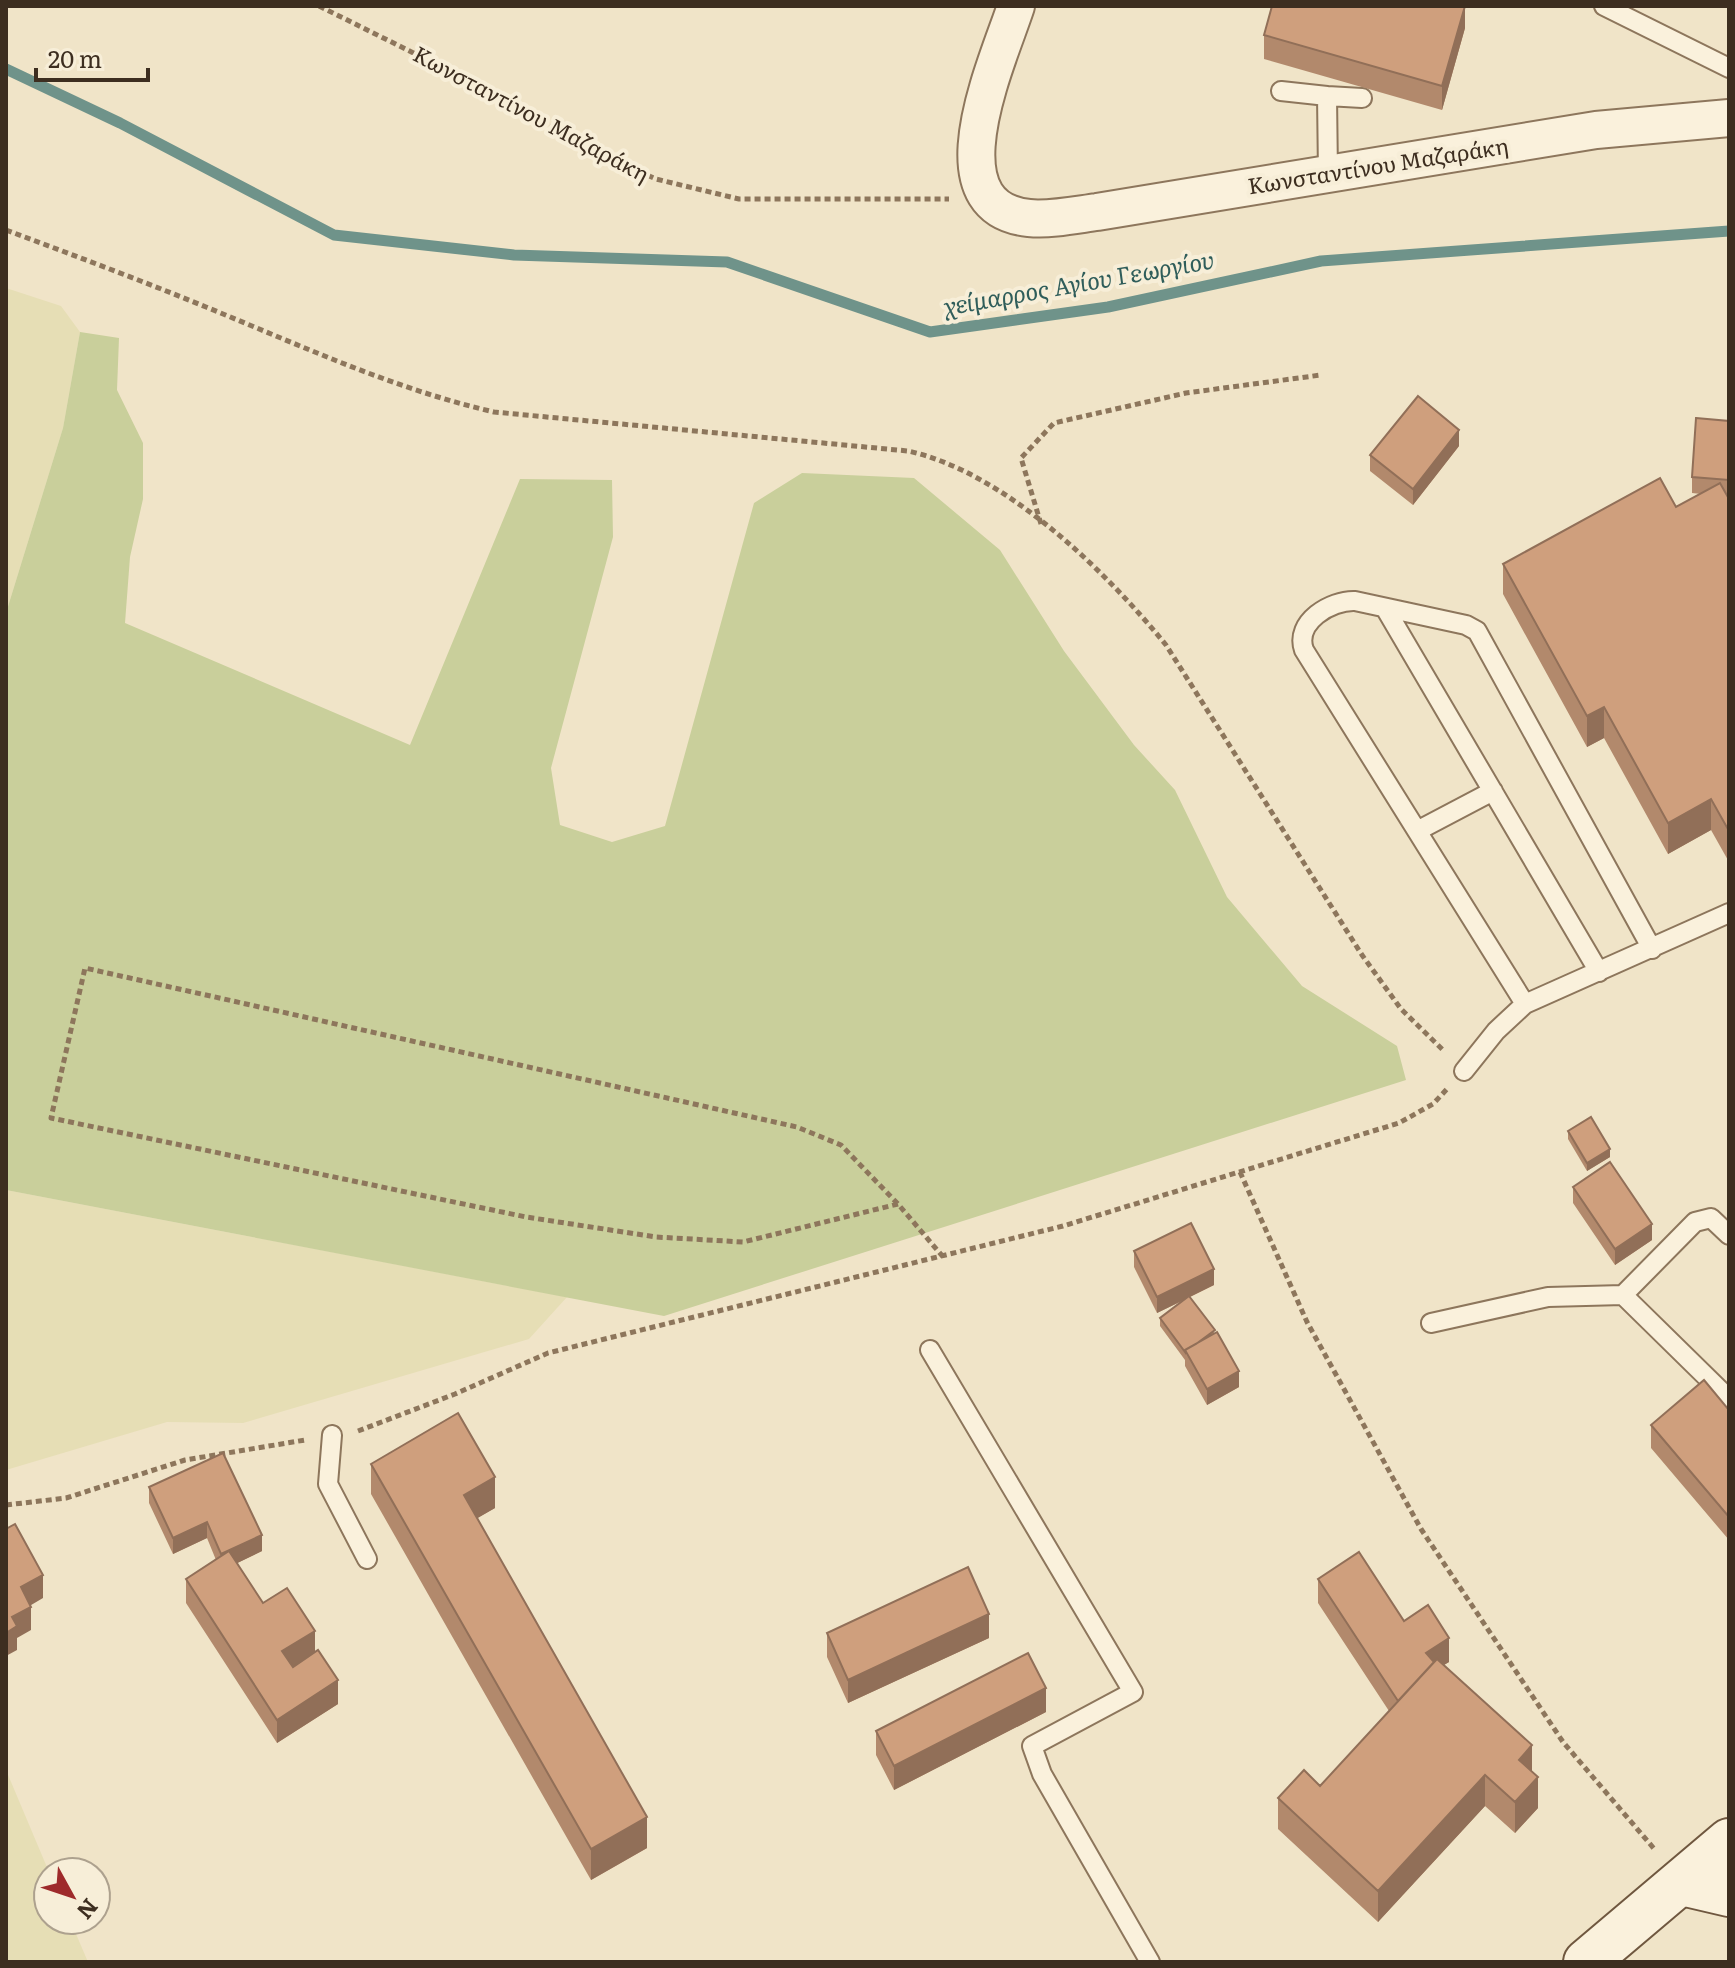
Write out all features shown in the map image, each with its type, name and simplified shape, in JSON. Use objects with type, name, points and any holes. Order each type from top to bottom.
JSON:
[{"type":"main road","points":[[1586,1962],[1729,1841]]},
{"type":"main road","points":[[1682,1883],[1729,1894]]},
{"type":"street","points":[[990,199],[978,180],[976,140],[1016,6]]},
{"type":"street","name":"Κωνσταντίνου Μαζαράκη","points":[[990,199],[1001,209],[1028,218],[1097,212],[1596,130],[1729,118]]},
{"type":"lane","points":[[1604,6],[1729,68]]},
{"type":"lane","points":[[1281,91],[1362,98]]},
{"type":"lane","points":[[1327,96],[1328,174]]},
{"type":"lane","points":[[1525,1004],[1301,641],[1306,624],[1340,603],[1350,601],[1385,608],[1466,625],[1477,631],[1652,949]]},
{"type":"lane","points":[[1385,608],[1599,972]]},
{"type":"lane","points":[[1417,831],[1493,791]]},
{"type":"lane","points":[[1464,1071],[1496,1031],[1525,1004],[1729,913]]},
{"type":"lane","points":[[1431,1323],[1548,1297],[1623,1295],[1695,1222],[1711,1218],[1729,1235]]},
{"type":"lane","points":[[1623,1295],[1729,1399]]},
{"type":"lane","points":[[930,1350],[1133,1692],[1032,1746],[1042,1774],[1150,1962]]},
{"type":"lane","points":[[332,1435],[328,1484],[367,1559]]},
{"type":"path","name":"Κωνσταντίνου Μαζαράκη","points":[[319,6],[478,85],[595,152],[656,179],[739,199],[990,199]]},
{"type":"path","points":[[6,230],[209,308],[310,353],[446,401],[494,412],[908,451],[959,467],[1042,525],[1124,596],[1166,645],[1362,955],[1401,1009],[1464,1071],[1433,1104],[1399,1123],[1063,1226],[1020,1235],[944,1258],[548,1353],[455,1394],[358,1431],[185,1460],[66,1498],[6,1505]]},
{"type":"path","points":[[1042,525],[1021,458],[1054,423],[1186,393],[1321,375]]},
{"type":"path","points":[[898,1204],[743,1242],[656,1237],[526,1217],[51,1118],[85,968],[797,1127],[841,1145],[898,1204],[944,1258]]},
{"type":"path","points":[[1240,1172],[1307,1322],[1421,1529],[1563,1742],[1682,1883]]},
{"type":"shaded area","points":[[6,288],[61,306],[80,332],[63,428],[6,613]]},
{"type":"shaded area","points":[[6,1190],[567,1297],[529,1339],[243,1423],[167,1422],[6,1470]]},
{"type":"shaded area","points":[[6,1770],[42,1856],[32,1856],[32,1936],[77,1936],[88,1962],[6,1962]]},
{"type":"green space","points":[[80,332],[119,338],[117,390],[143,443],[143,499],[130,557],[125,623],[410,745],[520,479],[612,480],[613,537],[551,768],[560,825],[612,842],[665,826],[754,503],[802,473],[914,478],[1000,550],[1064,651],[1134,745],[1175,790],[1227,897],[1302,986],[1397,1046],[1406,1080],[664,1316],[6,1190],[6,613],[63,428]]},
{"type":"building","points":[[1272,6],[1465,6],[1442,86],[1264,35]]},
{"type":"building","points":[[1418,396],[1459,430],[1413,489],[1370,455]]},
{"type":"building","points":[[1696,418],[1729,421],[1729,480],[1692,477]]},
{"type":"building","points":[[1660,478],[1676,507],[1720,483],[1729,499],[1729,831],[1711,799],[1668,823],[1604,707],[1587,716],[1503,564]]},
{"type":"building","points":[[1591,1117],[1610,1149],[1587,1163],[1568,1131]]},
{"type":"building","points":[[1610,1162],[1652,1224],[1615,1249],[1573,1187]]},
{"type":"building","points":[[1191,1223],[1214,1269],[1157,1297],[1134,1251]]},
{"type":"building","points":[[1189,1296],[1215,1330],[1185,1352],[1160,1318]]},
{"type":"building","points":[[1217,1332],[1239,1371],[1207,1389],[1185,1350]]},
{"type":"building","points":[[1704,1380],[1729,1410],[1729,1517],[1651,1425]]},
{"type":"building","points":[[458,1413],[495,1477],[464,1495],[647,1817],[591,1849],[371,1464]]},
{"type":"building","points":[[223,1453],[262,1535],[221,1554],[207,1522],[173,1538],[149,1487]]},
{"type":"building","points":[[15,1524],[43,1575],[21,1587],[31,1607],[12,1617],[17,1626],[6,1633],[6,1529]]},
{"type":"building","points":[[229,1551],[263,1603],[287,1588],[315,1631],[282,1651],[293,1667],[318,1650],[338,1680],[277,1720],[186,1579]]},
{"type":"building","points":[[1359,1552],[1404,1621],[1428,1605],[1449,1638],[1426,1653],[1434,1662],[1398,1701],[1318,1579]]},
{"type":"building","points":[[968,1567],[989,1614],[848,1680],[827,1633]]},
{"type":"building","points":[[1028,1653],[1046,1688],[894,1766],[876,1731]]},
{"type":"building","points":[[1437,1659],[1532,1745],[1519,1760],[1538,1777],[1515,1802],[1485,1775],[1378,1891],[1278,1798],[1304,1770],[1320,1786]]},
{"type":"waterway","name":"χείμαρρος Αγίου Γεωργίου","points":[[6,69],[120,123],[334,235],[514,255],[727,262],[930,332],[1108,307],[1321,261],[1729,231]]}]
